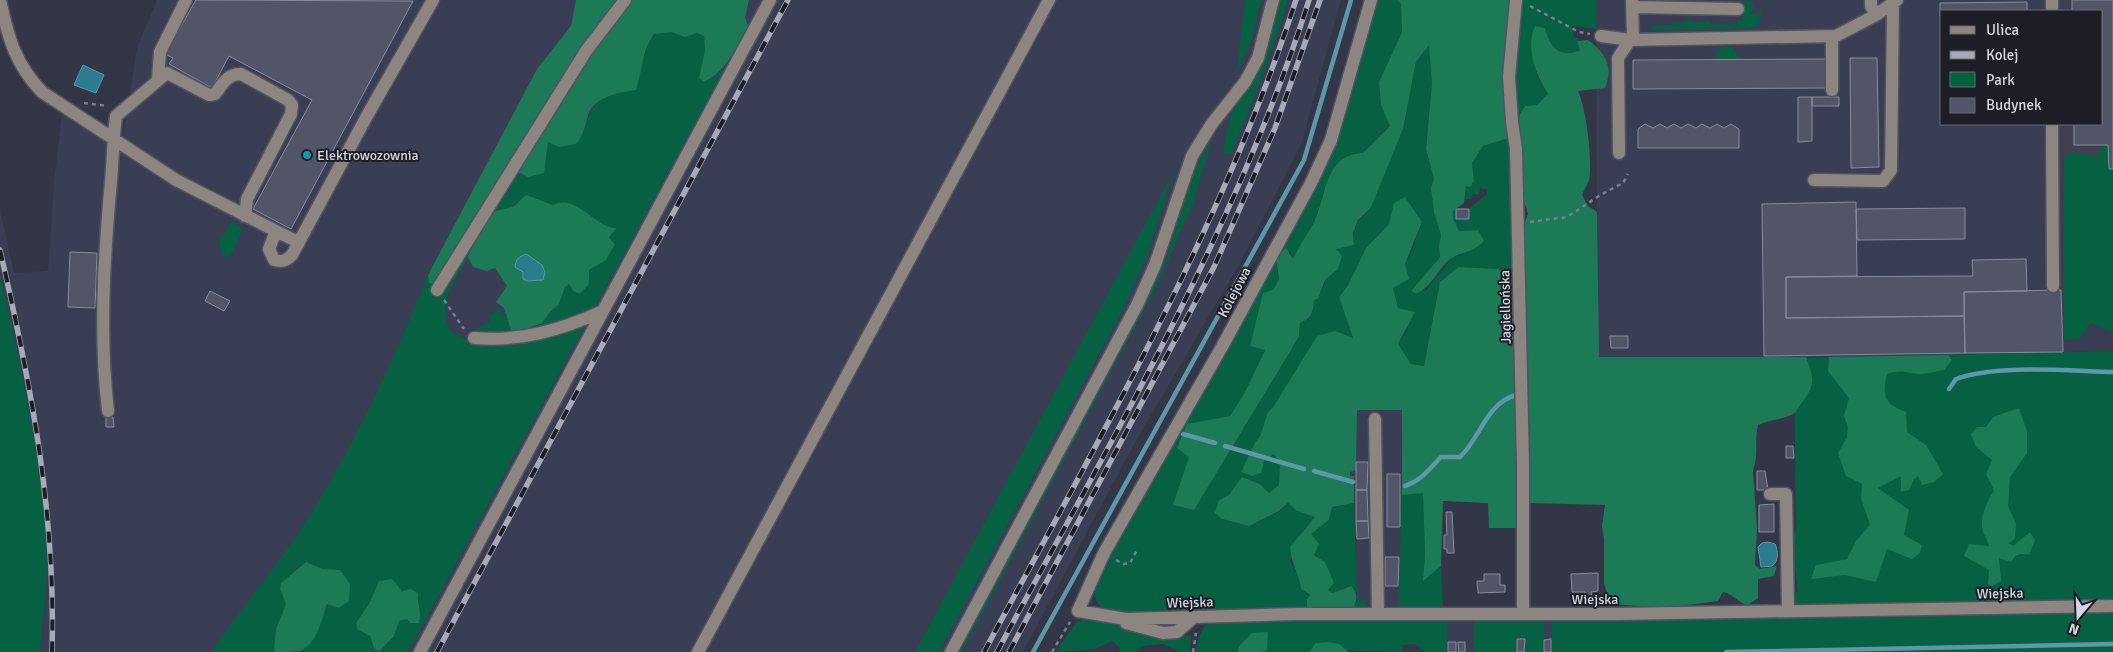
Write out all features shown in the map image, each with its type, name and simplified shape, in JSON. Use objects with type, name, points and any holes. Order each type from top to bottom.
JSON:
[{"type":"street","points":[[0,0],[10,39],[27,76],[42,92],[182,183],[298,242]]},
{"type":"street","points":[[158,78],[160,52],[186,0]]},
{"type":"street","points":[[276,232],[269,249],[274,260],[280,262],[288,259],[298,242],[433,0]]},
{"type":"street","points":[[437,290],[586,51],[625,0]]},
{"type":"street","points":[[420,652],[770,0]]},
{"type":"street","points":[[698,652],[1049,0]]},
{"type":"street","points":[[951,652],[1137,305],[1155,265],[1192,156],[1211,125],[1245,82],[1258,58],[1273,0]]},
{"type":"street","name":"Kolejowa","points":[[1078,611],[1104,553],[1222,345],[1315,174],[1331,140],[1371,0]]},
{"type":"street","points":[[1871,0],[1871,6],[1876,15]]},
{"type":"street","points":[[1601,36],[1631,40],[1832,36],[1840,35],[1876,15],[1895,1]]},
{"type":"street","points":[[1814,180],[1883,181],[1891,170],[1895,1]]},
{"type":"street","name":"Jagiellońska","points":[[1522,2],[1509,76],[1516,149],[1518,223],[1523,614]]},
{"type":"street","points":[[1619,153],[1618,58],[1631,40],[1632,4],[1738,9]]},
{"type":"street","points":[[1832,36],[1832,90]]},
{"type":"street","points":[[108,412],[103,350],[113,138],[116,116],[158,78],[167,73],[208,96],[215,94],[227,78],[235,73],[241,74],[288,100],[292,105],[291,114],[247,199],[245,216]]},
{"type":"street","points":[[2052,125],[2054,286]]},
{"type":"street","points":[[474,338],[508,340],[534,335],[558,329],[603,311]]},
{"type":"street","points":[[1375,419],[1378,614]]},
{"type":"street","points":[[1770,494],[1786,494],[1788,611]]},
{"type":"street","points":[[1090,585],[1090,599],[1101,615]]},
{"type":"street","name":"Wiejska","points":[[1078,611],[1137,622],[1194,617],[1355,614],[1523,614],[2113,606]]},
{"type":"path","points":[[1522,2],[1579,32],[1601,36]]},
{"type":"path","points":[[68,110],[77,102],[124,108]]},
{"type":"path","points":[[1518,223],[1567,217],[1623,183],[1628,174]]},
{"type":"path","points":[[437,290],[469,336],[474,338]]},
{"type":"path","points":[[1104,553],[1124,564],[1130,563],[1138,548]]},
{"type":"path","points":[[1052,652],[1078,611]]},
{"type":"shaded area","points":[[157,0],[1341,0],[1301,145],[1237,268],[1132,448],[1023,652],[40,652],[0,304],[0,210],[14,273],[48,271],[54,183],[62,115],[121,151],[137,48]]},
{"type":"shaded area","points":[[1596,0],[2064,0],[2064,10],[1940,10],[1940,125],[2064,125],[2064,174],[2113,173],[2113,351],[1794,358],[1598,357]]},
{"type":"shaded area","points":[[2064,0],[2113,0],[2113,173],[2064,174],[2064,125],[2103,125],[2103,10],[2064,10]]},
{"type":"shaded area","points":[[1402,409],[1400,606],[1366,606],[1367,600],[1357,600],[1354,476],[1350,476],[1350,471],[1356,470],[1357,410]]},
{"type":"shaded area","points":[[1438,619],[1555,620],[1554,652],[1438,652]]},
{"type":"green space","points":[[576,0],[749,0],[745,17],[748,26],[725,65],[719,72],[704,82],[699,78],[705,50],[704,36],[697,33],[685,37],[671,32],[654,34],[644,54],[636,90],[608,96],[596,104],[588,115],[583,134],[576,144],[559,147],[548,142],[544,173],[528,177],[508,167],[435,284],[429,283],[428,275],[537,69],[571,26]]},
{"type":"green space","points":[[1245,0],[1261,0],[1251,42],[1237,72]]},
{"type":"green space","points":[[1280,0],[1288,0],[1268,62],[1231,155],[1223,153],[1231,112],[1265,60]]},
{"type":"green space","points":[[1377,0],[1397,0],[1401,4],[1402,32],[1379,82],[1381,105],[1390,125],[1363,153],[1350,155],[1334,168],[1318,212],[1293,260],[1290,251],[1277,271],[1279,279],[1254,330],[1250,346],[1265,349],[1245,392],[1230,416],[1187,425],[1189,457],[1174,505],[1194,510],[1299,336],[1300,323],[1309,319],[1313,311],[1314,300],[1322,290],[1325,280],[1338,269],[1335,249],[1354,245],[1356,227],[1359,220],[1366,213],[1403,129],[1416,62],[1430,44],[1432,83],[1426,149],[1434,179],[1431,188],[1434,213],[1441,235],[1440,257],[1411,291],[1426,290],[1453,257],[1463,255],[1478,230],[1459,231],[1453,218],[1453,210],[1456,209],[1456,219],[1469,219],[1469,209],[1487,194],[1487,190],[1480,188],[1479,195],[1473,194],[1471,199],[1465,199],[1466,186],[1474,181],[1472,163],[1483,146],[1509,138],[1517,283],[1499,269],[1458,267],[1440,282],[1424,366],[1411,364],[1398,344],[1408,329],[1398,308],[1393,288],[1412,250],[1422,222],[1389,224],[1366,248],[1348,285],[1339,297],[1353,338],[1267,414],[1261,434],[1255,443],[1264,461],[1273,454],[1280,461],[1279,485],[1269,493],[1260,484],[1242,477],[1229,495],[1219,500],[1222,519],[1249,526],[1279,512],[1288,503],[1297,511],[1315,517],[1301,533],[1290,561],[1299,577],[1301,589],[1325,608],[1354,607],[1357,600],[1367,600],[1366,606],[1361,609],[1111,614],[1098,604],[1095,598],[1095,586],[1102,565],[1308,200]]},
{"type":"green space","points":[[1397,0],[1513,0],[1503,93],[1509,138],[1483,146],[1472,163],[1474,181],[1470,187],[1466,186],[1464,203],[1453,211],[1453,218],[1459,231],[1478,230],[1484,241],[1476,248],[1447,262],[1422,291],[1416,294],[1411,291],[1440,257],[1441,235],[1434,213],[1431,188],[1434,179],[1426,149],[1432,83],[1429,45],[1416,62],[1403,129],[1371,207],[1358,220],[1353,233],[1354,245],[1336,249],[1342,256],[1338,269],[1325,280],[1318,299],[1314,300],[1311,314],[1300,323],[1299,336],[1194,510],[1173,505],[1189,457],[1177,448],[1187,424],[1230,416],[1245,392],[1265,350],[1250,346],[1263,293],[1273,290],[1279,279],[1276,256],[1286,248],[1293,259],[1314,222],[1334,168],[1350,155],[1363,153],[1390,126],[1381,105],[1379,82],[1402,32],[1401,4]]},
{"type":"green space","points":[[1523,0],[1596,0],[1596,29],[1572,26],[1574,37],[1579,39],[1577,41],[1580,51],[1566,53],[1560,52],[1553,46],[1545,28],[1535,26],[1533,54],[1535,68],[1548,94],[1537,105],[1518,135],[1512,93],[1519,7]]},
{"type":"green space","points":[[1746,0],[1750,1],[1754,6],[1750,14],[1757,14],[1762,9],[1759,24],[1754,28],[1649,30],[1652,26],[1672,25],[1673,22],[1679,24],[1687,20],[1699,23],[1711,21],[1710,24],[1735,24],[1737,21],[1743,21],[1742,6]]},
{"type":"green space","points":[[1535,26],[1545,28],[1553,46],[1560,52],[1572,53],[1580,51],[1577,41],[1588,40],[1599,49],[1608,66],[1609,73],[1605,88],[1578,91],[1586,121],[1590,161],[1589,180],[1582,195],[1588,206],[1597,212],[1599,357],[1806,357],[1812,381],[1806,397],[1797,410],[1787,417],[1758,425],[1756,459],[1753,470],[1757,529],[1755,565],[1760,569],[1777,566],[1774,576],[1758,579],[1758,598],[1748,605],[1723,592],[1718,601],[1666,608],[1611,604],[1604,584],[1604,539],[1602,526],[1605,505],[1528,503],[1522,230],[1528,214],[1522,194],[1518,135],[1520,114],[1525,106],[1537,105],[1548,94],[1533,61],[1531,43]]},
{"type":"green space","points":[[671,32],[685,37],[698,33],[704,36],[705,50],[699,78],[705,82],[714,77],[727,64],[408,652],[381,652],[394,636],[399,621],[407,619],[402,591],[379,581],[369,604],[356,623],[357,629],[370,636],[374,648],[379,652],[299,652],[319,626],[340,570],[323,569],[306,562],[295,569],[280,589],[286,604],[276,629],[274,650],[276,652],[211,652],[286,551],[309,517],[343,459],[403,336],[428,275],[429,283],[509,167],[544,173],[548,141],[584,133],[591,113],[600,101],[615,94],[636,89],[644,54],[654,34]],"holes":[[[535,198],[582,211],[615,228],[609,238],[615,244],[610,253],[598,265],[589,270],[589,284],[573,291],[569,284],[565,287],[559,304],[537,326],[510,328],[507,316],[500,315],[502,310],[498,309],[490,315],[490,322],[481,326],[466,339],[452,332],[447,324],[445,309],[449,291],[473,244],[518,202]]]},
{"type":"green space","points":[[1723,46],[1733,48],[1740,59],[1715,59],[1716,53]]},
{"type":"green space","points":[[1212,139],[1193,204],[1157,286],[962,652],[959,652],[1142,310],[1166,260],[1196,166]]},
{"type":"green space","points":[[2101,145],[2108,145],[2109,169],[2113,169],[2113,331],[2091,323],[2079,339],[2064,340],[2064,161],[2066,154],[2099,155]]},
{"type":"green space","points":[[1174,171],[1148,253],[1123,310],[939,652],[915,652]]},
{"type":"green space","points":[[526,195],[553,205],[569,203],[600,222],[616,228],[609,238],[615,244],[606,260],[589,270],[589,284],[580,294],[573,291],[569,284],[565,287],[559,304],[542,323],[531,327],[527,333],[512,333],[504,308],[496,302],[507,286],[495,268],[487,271],[473,267],[468,257],[473,244],[495,211],[513,207]],"holes":[[[537,262],[542,265],[543,280],[523,279],[523,271]]]},
{"type":"green space","points":[[1405,197],[1422,222],[1405,264],[1409,279],[1393,288],[1398,308],[1415,312],[1398,344],[1411,364],[1424,366],[1440,282],[1458,267],[1499,269],[1517,283],[1516,528],[1489,528],[1488,503],[1443,501],[1441,566],[1423,581],[1425,555],[1423,493],[1402,495],[1402,410],[1357,410],[1356,470],[1350,472],[1350,476],[1354,476],[1354,503],[1332,507],[1329,520],[1311,534],[1319,544],[1314,555],[1325,562],[1334,583],[1328,590],[1332,593],[1351,586],[1356,593],[1356,600],[1354,607],[1307,608],[1307,600],[1310,595],[1301,589],[1290,547],[1315,517],[1297,511],[1288,503],[1279,511],[1249,526],[1222,519],[1215,513],[1219,500],[1229,495],[1242,477],[1260,484],[1269,493],[1279,485],[1280,461],[1273,454],[1264,461],[1261,473],[1252,476],[1241,472],[1261,434],[1267,414],[1274,406],[1317,336],[1335,331],[1353,338],[1339,297],[1348,285],[1366,248],[1389,224],[1394,203]]},
{"type":"green space","points":[[231,222],[243,228],[234,250],[227,258],[221,255],[219,242]]},
{"type":"green space","points":[[0,274],[30,414],[45,521],[47,569],[40,652],[0,652]]},
{"type":"green space","points":[[2113,351],[2113,602],[1796,607],[1792,592],[1798,592],[1792,548],[1796,526],[1794,358]]},
{"type":"green space","points":[[1948,355],[1952,360],[1944,370],[1922,374],[1900,372],[1887,374],[1885,382],[1886,398],[1893,406],[1906,412],[1907,432],[1926,445],[1943,474],[1934,482],[1922,485],[1918,476],[1914,479],[1909,490],[1901,492],[1901,476],[1878,488],[1909,510],[1904,535],[1922,545],[1920,553],[1912,559],[1887,549],[1876,582],[1845,575],[1811,579],[1816,565],[1847,559],[1856,541],[1870,525],[1861,498],[1862,484],[1846,476],[1838,453],[1847,437],[1848,427],[1844,416],[1849,398],[1828,371],[1829,357]]},
{"type":"green space","points":[[2019,408],[2027,431],[2027,453],[2010,477],[2008,506],[2016,524],[2015,538],[2008,544],[2014,545],[2030,532],[2035,540],[2029,555],[2018,555],[2011,562],[1999,558],[2001,581],[1992,586],[1988,584],[1989,570],[1964,556],[1969,544],[1989,546],[1983,532],[1982,521],[1984,510],[1994,490],[1986,474],[1992,460],[1976,447],[1971,434],[1977,427],[1986,427],[1993,417]]},
{"type":"green space","points":[[1401,487],[1402,495],[1423,492],[1425,555],[1423,580],[1441,566],[1443,610],[1399,611]]},
{"type":"green space","points":[[1354,503],[1357,593],[1350,586],[1332,593],[1327,590],[1325,562],[1314,554],[1311,534],[1329,520],[1332,507]]},
{"type":"green space","points":[[306,562],[323,569],[340,570],[350,584],[349,601],[339,608],[327,604],[315,637],[306,648],[300,651],[276,652],[274,651],[276,629],[286,604],[280,589],[281,583]]},
{"type":"green space","points":[[392,579],[402,591],[411,589],[418,593],[419,623],[410,623],[407,619],[399,621],[394,636],[379,652],[374,648],[370,636],[357,629],[356,623],[369,604],[379,581]]},
{"type":"green space","points":[[2113,612],[2113,652],[1551,652],[1552,621],[1555,620]]},
{"type":"green space","points":[[1090,618],[1167,637],[1191,636],[1190,652],[1180,652],[1163,644],[1142,646],[1137,652],[1119,652],[1120,648],[1112,641],[1095,649],[1055,652],[1077,622]]},
{"type":"green space","points":[[1448,619],[1446,652],[1425,652],[1415,644],[1403,645],[1402,652],[1310,649],[1309,652],[1262,652],[1267,649],[1240,644],[1237,652],[1196,652],[1199,638],[1205,626],[1212,620]]},
{"type":"green space","points":[[1474,619],[1544,620],[1544,652],[1474,652]]},
{"type":"green space","points":[[1268,632],[1267,650],[1262,652],[1237,652],[1240,645],[1252,633]]},
{"type":"green space","points":[[1328,642],[1339,644],[1349,652],[1309,652],[1316,643]]},
{"type":"water","points":[[83,65],[104,75],[96,93],[74,85]]},
{"type":"water","points":[[526,254],[542,265],[545,272],[543,280],[527,281],[523,279],[523,272],[515,267],[518,258]]},
{"type":"water","points":[[1762,543],[1775,544],[1777,559],[1772,566],[1761,567],[1758,547]]},
{"type":"building","name":"Elektrowozownia","points":[[196,0],[413,1],[291,229],[253,209],[312,100],[229,56],[212,88],[169,64],[173,58],[165,54]]},
{"type":"building","points":[[2072,0],[2113,0],[2113,169],[2109,169],[2108,145],[2074,145],[2074,125],[2103,125],[2103,10],[2072,10]]},
{"type":"building","points":[[2027,2],[2027,10],[1940,10],[1940,3]]},
{"type":"building","points":[[1850,58],[1877,58],[1879,167],[1851,168]]},
{"type":"building","points":[[1826,59],[1826,88],[1633,89],[1633,60]]},
{"type":"building","points":[[1798,97],[1812,97],[1812,141],[1798,142]]},
{"type":"building","points":[[1812,97],[1839,97],[1839,106],[1812,106]]},
{"type":"building","points":[[1645,124],[1653,128],[1660,124],[1667,128],[1674,124],[1681,128],[1688,124],[1696,128],[1702,124],[1710,128],[1717,124],[1724,128],[1731,124],[1739,129],[1739,148],[1638,148],[1638,129]]},
{"type":"building","points":[[1856,202],[1857,276],[1786,277],[1786,318],[1964,316],[1965,353],[1764,356],[1762,204]]},
{"type":"building","points":[[1965,208],[1965,239],[1857,240],[1856,209]]},
{"type":"building","points":[[1456,209],[1469,209],[1469,219],[1456,219]]},
{"type":"building","points":[[70,252],[97,253],[95,308],[68,307]]},
{"type":"building","points":[[2026,259],[2027,291],[1964,292],[1964,316],[1786,318],[1786,277],[1973,276],[1972,260]]},
{"type":"building","points":[[2061,290],[2063,352],[1965,353],[1964,292]]},
{"type":"building","points":[[210,291],[230,301],[224,311],[205,301]]},
{"type":"building","points":[[1610,336],[1628,336],[1628,348],[1611,348]]},
{"type":"building","points":[[106,417],[113,417],[114,427],[106,427]]},
{"type":"building","points":[[1786,446],[1793,446],[1794,458],[1786,458]]},
{"type":"building","points":[[1356,462],[1368,462],[1367,490],[1356,490]]},
{"type":"building","points":[[1757,471],[1765,471],[1768,490],[1757,490]]},
{"type":"building","points":[[1387,474],[1400,474],[1400,527],[1387,527]]},
{"type":"building","points":[[1356,490],[1367,490],[1368,521],[1356,521]]},
{"type":"building","points":[[1774,504],[1774,532],[1759,532],[1759,505]]},
{"type":"building","points":[[1446,512],[1452,512],[1454,553],[1447,553],[1447,549],[1444,549],[1444,535],[1447,535]]},
{"type":"building","points":[[1356,521],[1368,521],[1369,538],[1357,539]]},
{"type":"building","points":[[1385,557],[1399,557],[1398,586],[1385,586]]},
{"type":"building","points":[[1598,573],[1598,591],[1591,592],[1592,596],[1585,596],[1585,592],[1572,592],[1571,574]]},
{"type":"building","points":[[1484,574],[1500,574],[1500,585],[1505,585],[1505,592],[1478,593],[1477,581],[1484,581]]},
{"type":"building","points":[[1517,639],[1525,639],[1524,652],[1517,652]]},
{"type":"building","points":[[1551,639],[1551,652],[1544,652],[1544,640]]},
{"type":"building","points":[[1448,642],[1456,642],[1456,652],[1448,652]]},
{"type":"building","points":[[1458,642],[1465,642],[1465,652],[1459,652]]},
{"type":"waterway","points":[[1033,652],[1304,160],[1351,0]]},
{"type":"waterway","points":[[1949,389],[1956,379],[1992,371],[2033,369],[2113,372]]},
{"type":"waterway","points":[[1405,486],[1420,478],[1441,457],[1460,457],[1490,413],[1506,399],[1516,395]]},
{"type":"waterway","points":[[1183,434],[1215,443]]},
{"type":"waterway","points":[[1225,446],[1304,469]]},
{"type":"waterway","points":[[1314,471],[1353,482]]},
{"type":"waterway","points":[[1726,652],[2113,644]]},
{"type":"railway","points":[[437,652],[788,0]]},
{"type":"railway","points":[[984,652],[1113,413],[1155,333],[1194,252],[1232,170],[1266,86],[1296,0]]},
{"type":"railway","points":[[997,652],[1127,413],[1208,252],[1245,170],[1279,86],[1309,0]]},
{"type":"railway","points":[[1009,652],[1214,267],[1275,128],[1320,0]]},
{"type":"railway","points":[[0,250],[22,350],[39,449],[50,550],[52,652]]},
{"type":"place","name":"Elektrowozownia","points":[[307,155]]}]
